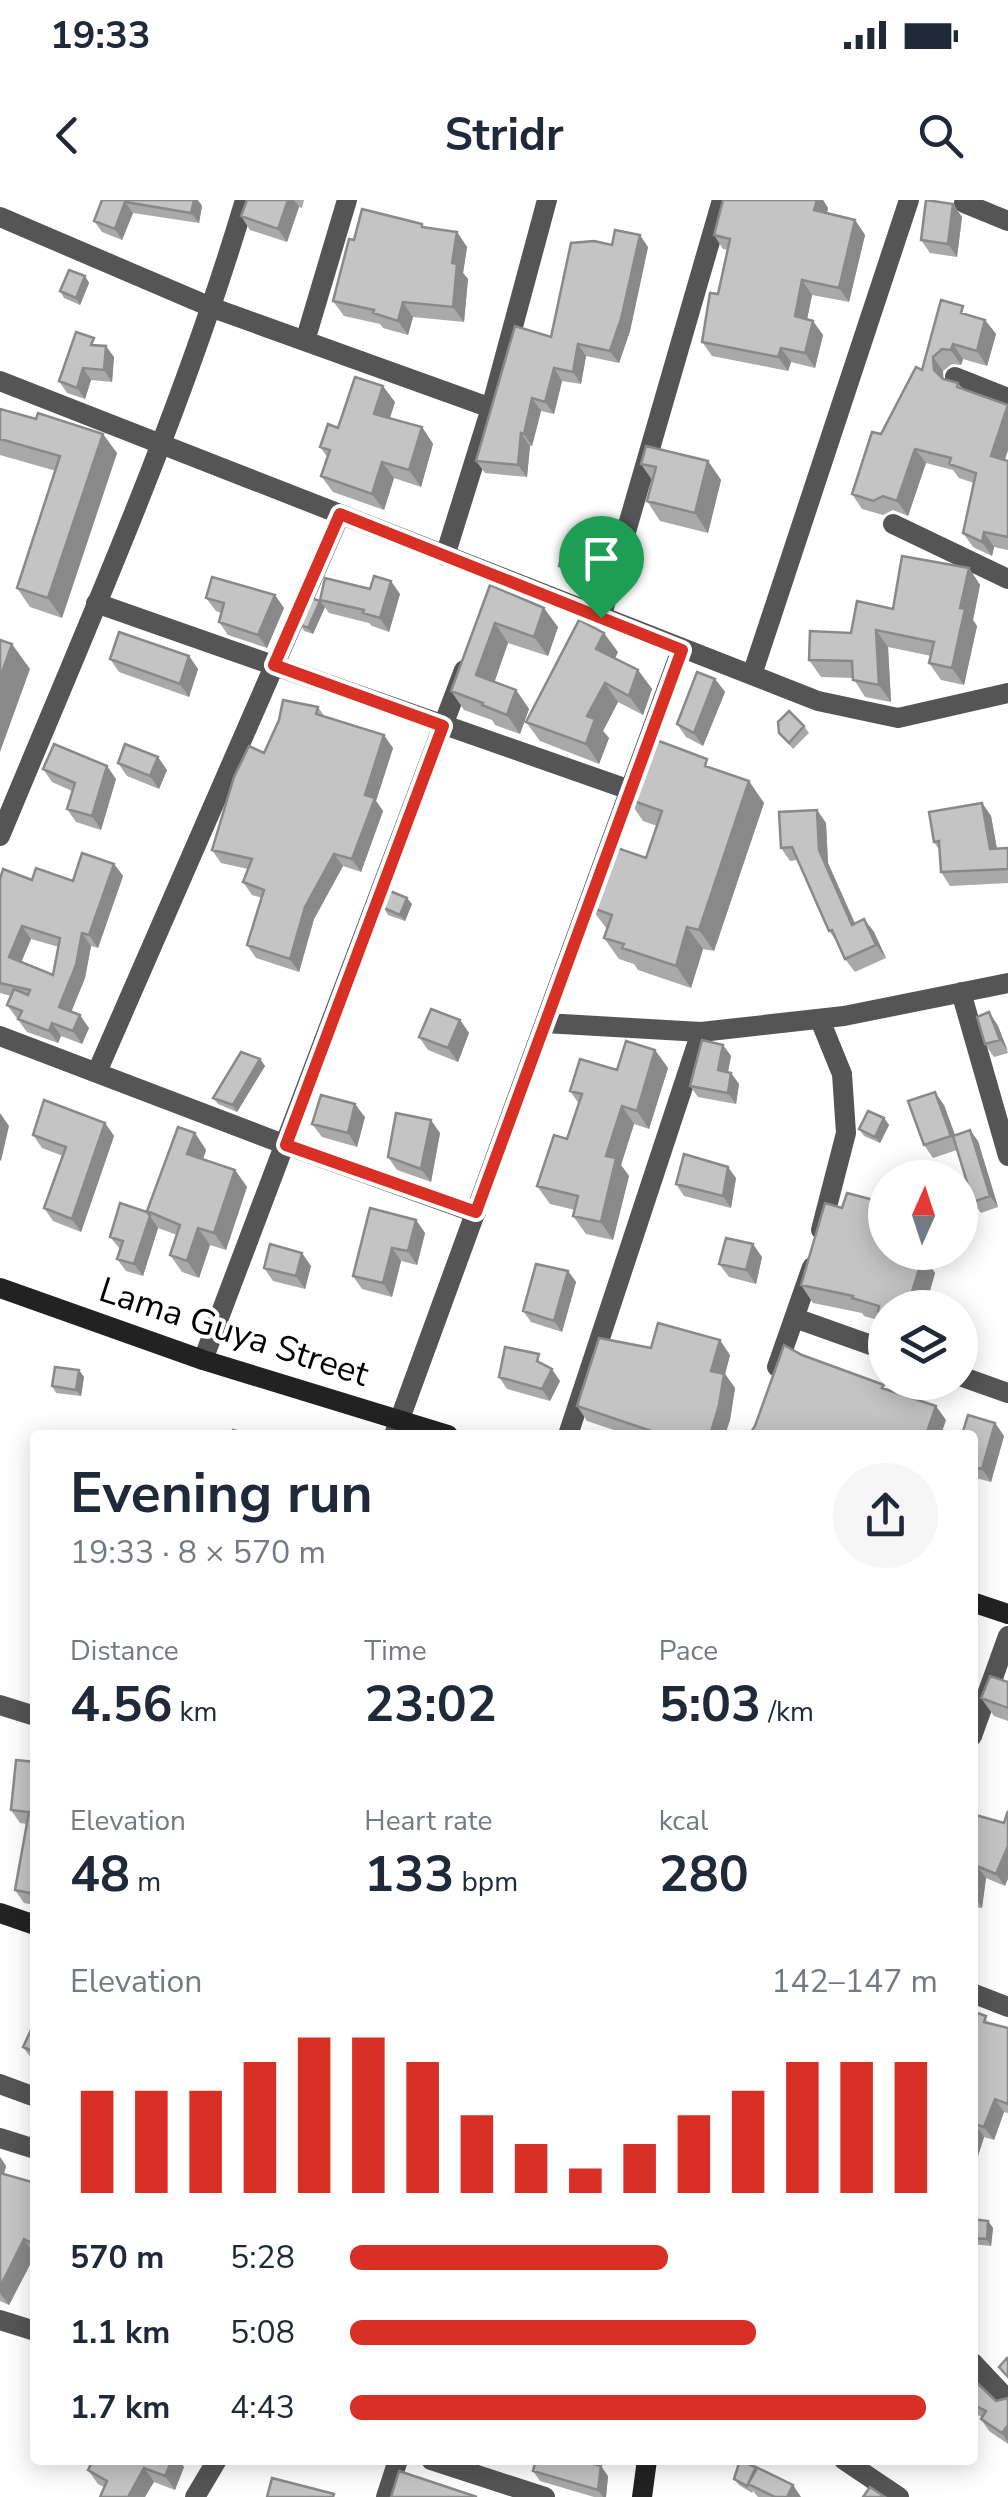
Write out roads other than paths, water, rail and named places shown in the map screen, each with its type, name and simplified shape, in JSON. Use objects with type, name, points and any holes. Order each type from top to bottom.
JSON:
[{"type":"street","points":[[0,836],[162,445],[213,308],[245,200]]},
{"type":"street","points":[[305,341],[347,200]]},
{"type":"street","points":[[445,556],[547,200]]},
{"type":"street","points":[[601,618],[722,200]]},
{"type":"street","points":[[752,676],[909,200]]},
{"type":"street","points":[[964,204],[1008,220]]},
{"type":"street","points":[[0,217],[213,308],[490,408]]},
{"type":"street","points":[[955,377],[1008,398]]},
{"type":"street","points":[[0,380],[445,556],[496,587],[601,618],[818,701],[898,718],[1008,693]]},
{"type":"street","points":[[97,1072],[340,514]]},
{"type":"street","points":[[893,524],[1008,579]]},
{"type":"street","points":[[96,603],[630,790]]},
{"type":"street","points":[[397,1428],[682,650]]},
{"type":"street","points":[[202,1360],[471,652]]},
{"type":"street","points":[[545,1023],[702,1032],[820,1020],[1008,983]]},
{"type":"street","points":[[961,992],[1008,1156]]},
{"type":"street","points":[[770,1385],[811,1268],[846,1133],[842,1074],[820,1020]]},
{"type":"street","points":[[570,1430],[702,1032]]},
{"type":"street","points":[[0,1036],[286,1145],[476,1212]]},
{"type":"street","name":"Lama Guya Street","points":[[0,1288],[397,1428]]},
{"type":"street","points":[[795,1318],[868,1344]]},
{"type":"street","points":[[978,1382],[1008,1393]]},
{"type":"street","points":[[978,1604],[1008,1614]]},
{"type":"street","points":[[978,1719],[1008,1636]]},
{"type":"street","points":[[0,1705],[30,1714]]},
{"type":"street","points":[[0,1913],[30,1923]]},
{"type":"street","points":[[978,1995],[1008,2007]]},
{"type":"street","points":[[0,2084],[30,2095]]},
{"type":"street","points":[[0,2138],[30,2148]]},
{"type":"street","points":[[0,2320],[30,2330]]},
{"type":"street","points":[[978,2368],[1008,2400]]},
{"type":"street","points":[[194,2497],[213,2465]]},
{"type":"street","points":[[386,2497],[396,2465]]},
{"type":"street","points":[[446,2465],[545,2497]]},
{"type":"street","points":[[642,2497],[647,2465]]},
{"type":"street","points":[[851,2465],[899,2497]]}]
